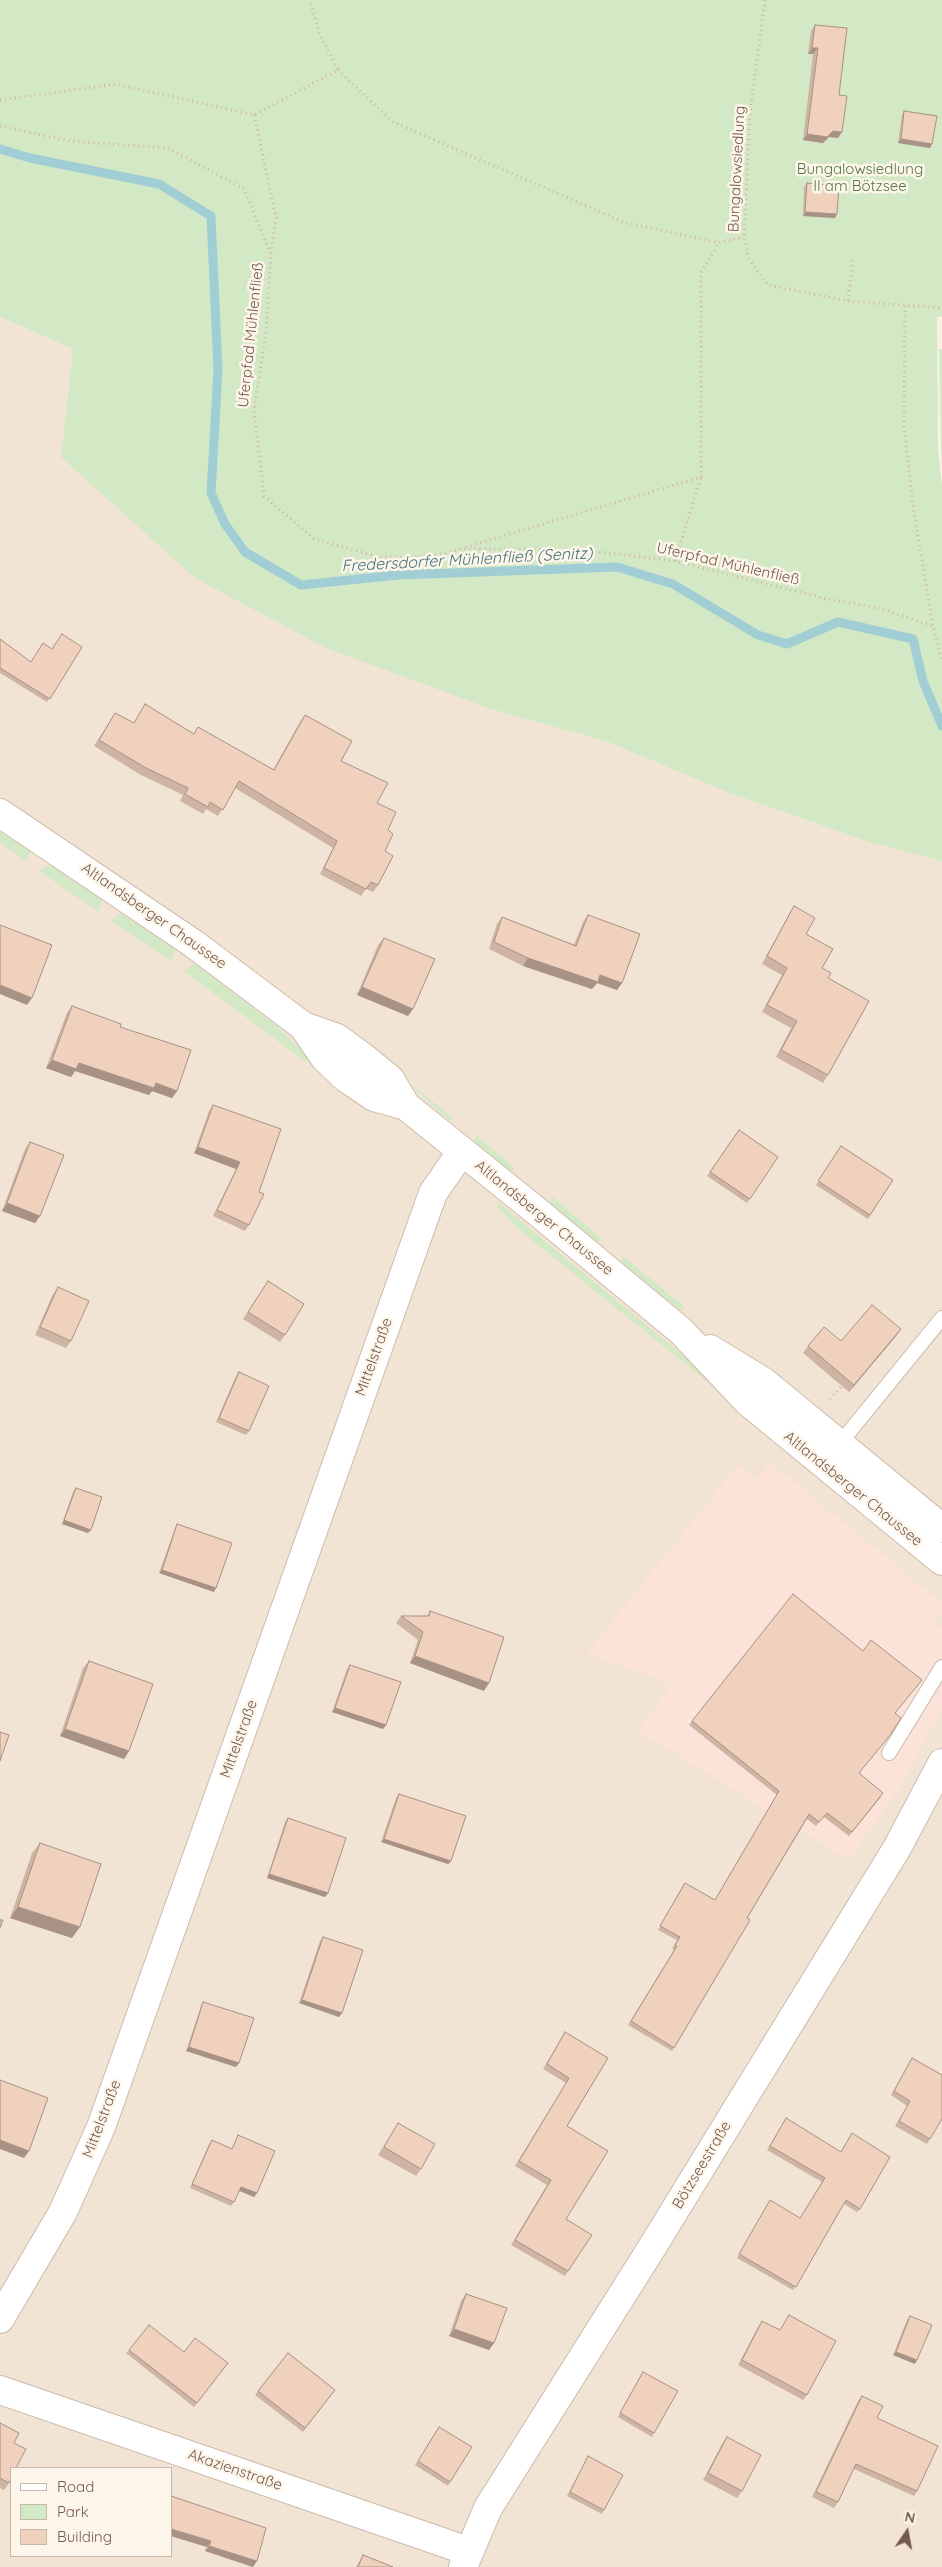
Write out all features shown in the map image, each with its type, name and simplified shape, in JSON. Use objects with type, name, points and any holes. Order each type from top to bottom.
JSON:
[{"type":"street","name":"Altlandsberger Chaussee","points":[[0,813],[202,949],[303,1026],[324,1057],[346,1078],[374,1097],[406,1106],[681,1331],[748,1402],[942,1561]]},
{"type":"street","name":"Mittelstraße","points":[[0,2319],[63,2212],[101,2127],[433,1193],[462,1151]]},
{"type":"street","name":"Altlandsberger Chaussee","points":[[681,1331],[764,1382],[942,1528]]},
{"type":"street","name":"Bötzseestraße","points":[[466,2559],[488,2508],[651,2249],[897,1848],[942,1763]]},
{"type":"street","name":"Akazienstraße","points":[[0,2390],[466,2559]]},
{"type":"lane","points":[[823,1464],[942,1318]]},
{"type":"lane","points":[[890,1753],[942,1667]]},
{"type":"path","points":[[310,0],[319,33],[338,70],[393,122],[622,222],[718,243],[744,237]]},
{"type":"path","name":"Bungalowsiedlung","points":[[765,0],[750,112],[744,237],[749,259],[768,285],[848,301],[942,308]]},
{"type":"path","points":[[0,100],[116,84],[254,116],[338,70]]},
{"type":"path","points":[[254,116],[276,218],[271,254]]},
{"type":"path","name":"Uferpfad Mühlenfließ","points":[[0,126],[69,142],[168,148],[244,189],[271,254],[266,331],[254,411],[264,496],[314,539],[379,557],[427,557],[462,548],[608,553],[675,561],[827,599],[878,608],[933,626]]},
{"type":"path","points":[[675,561],[701,477],[701,273],[718,243]]},
{"type":"path","points":[[848,301],[853,259]]},
{"type":"path","points":[[905,306],[904,428],[913,506],[933,626],[942,661]]},
{"type":"path","points":[[462,548],[701,477]]},
{"type":"shaded area","points":[[0,317],[73,349],[61,457],[494,710],[608,742],[729,793],[872,843],[942,861],[942,2567],[0,2567]]},
{"type":"shaded area","points":[[770,1462],[942,1603],[942,1613],[935,1624],[942,1629],[942,1710],[898,1790],[849,1860],[638,1731],[672,1684],[587,1653],[738,1465],[756,1479]]},
{"type":"green space","name":"Bungalowsiedlung II am Bötzsee","points":[[0,0],[942,0],[942,317],[937,317],[938,451],[942,484],[942,861],[872,843],[729,793],[608,742],[494,710],[326,648],[195,578],[61,457],[73,349],[0,317]]},
{"type":"green space","points":[[939,349],[942,349],[942,462],[941,451]]},
{"type":"green space","points":[[0,831],[30,851],[27,862],[0,843]]},
{"type":"green space","points":[[50,864],[102,898],[99,912],[39,871]]},
{"type":"green space","points":[[120,913],[175,949],[171,961],[111,921]]},
{"type":"green space","points":[[194,963],[277,1026],[309,1058],[306,1062],[184,971]]},
{"type":"green space","points":[[402,1077],[453,1118],[449,1120]]},
{"type":"green space","points":[[477,1136],[515,1168],[511,1172],[473,1141]]},
{"type":"green space","points":[[552,1196],[603,1240],[597,1242],[551,1204]]},
{"type":"green space","points":[[499,1203],[698,1368],[720,1392],[516,1227],[497,1206]]},
{"type":"green space","points":[[623,1256],[686,1308],[680,1310],[622,1263]]},
{"type":"building","points":[[815,25],[847,28],[839,95],[847,96],[842,132],[833,131],[827,137],[807,134],[818,48],[812,48]]},
{"type":"building","points":[[904,111],[937,116],[932,144],[901,139]]},
{"type":"building","points":[[807,183],[839,186],[837,214],[805,212]]},
{"type":"building","points":[[62,634],[82,647],[50,699],[0,668],[0,639],[31,662],[43,643],[52,649]]},
{"type":"building","points":[[145,704],[194,734],[198,727],[274,770],[305,715],[352,741],[341,761],[388,783],[377,803],[396,812],[388,830],[393,834],[385,851],[393,856],[378,885],[371,882],[366,889],[324,868],[337,841],[239,781],[223,810],[210,802],[208,807],[185,794],[188,788],[146,768],[99,740],[115,713],[134,723]]},
{"type":"building","points":[[794,906],[815,918],[806,934],[833,949],[822,968],[831,973],[828,978],[869,1001],[828,1075],[781,1050],[797,1021],[767,1005],[787,968],[767,956]]},
{"type":"building","points":[[588,915],[640,934],[622,983],[600,975],[598,982],[528,958],[494,942],[502,917],[576,946]]},
{"type":"building","points":[[0,925],[52,945],[32,998],[0,985]]},
{"type":"building","points":[[384,938],[435,959],[413,1009],[362,987]]},
{"type":"building","points":[[72,1006],[121,1024],[120,1027],[191,1050],[177,1091],[156,1083],[154,1088],[79,1063],[76,1069],[52,1060]]},
{"type":"building","points":[[213,1105],[281,1129],[259,1192],[264,1194],[249,1225],[217,1210],[240,1162],[198,1147]]},
{"type":"building","points":[[739,1130],[778,1157],[750,1199],[710,1172]]},
{"type":"building","points":[[30,1142],[64,1155],[40,1216],[7,1203]]},
{"type":"building","points":[[841,1146],[893,1180],[870,1215],[818,1181]]},
{"type":"building","points":[[268,1281],[304,1304],[285,1335],[248,1312]]},
{"type":"building","points":[[58,1287],[89,1301],[71,1341],[40,1327]]},
{"type":"building","points":[[872,1305],[901,1329],[854,1385],[808,1346],[824,1327],[841,1341]]},
{"type":"building","points":[[239,1372],[269,1386],[249,1431],[219,1418]]},
{"type":"building","points":[[76,1488],[102,1497],[91,1530],[64,1520]]},
{"type":"building","points":[[177,1524],[232,1543],[216,1588],[162,1570]]},
{"type":"building","points":[[793,1594],[863,1651],[871,1640],[922,1680],[895,1713],[901,1718],[891,1734],[859,1773],[883,1793],[852,1832],[827,1813],[819,1822],[809,1814],[747,1918],[750,1920],[674,2048],[631,2021],[677,1946],[675,1945],[680,1937],[660,1926],[685,1883],[715,1900],[779,1791],[692,1721]]},
{"type":"building","points":[[430,1611],[504,1637],[489,1683],[415,1656],[423,1632],[401,1616],[429,1616]]},
{"type":"building","points":[[89,1661],[153,1684],[129,1751],[65,1729]]},
{"type":"building","points":[[350,1665],[401,1682],[386,1725],[335,1708]]},
{"type":"building","points":[[0,1732],[9,1735],[0,1761]]},
{"type":"building","points":[[399,1794],[466,1816],[451,1861],[384,1839]]},
{"type":"building","points":[[288,1818],[346,1838],[328,1893],[269,1874]]},
{"type":"building","points":[[40,1843],[101,1864],[80,1927],[18,1907]]},
{"type":"building","points":[[323,1937],[363,1950],[342,2013],[302,2000]]},
{"type":"building","points":[[203,2002],[254,2018],[239,2063],[189,2047]]},
{"type":"building","points":[[565,2032],[608,2058],[567,2126],[608,2151],[566,2219],[592,2235],[568,2271],[515,2240],[551,2180],[519,2161],[569,2078],[547,2064]]},
{"type":"building","points":[[912,2058],[942,2075],[942,2119],[930,2139],[899,2121],[910,2101],[894,2091]]},
{"type":"building","points":[[0,2080],[48,2098],[29,2151],[0,2140]]},
{"type":"building","points":[[786,2118],[841,2152],[852,2133],[890,2157],[860,2209],[846,2200],[796,2287],[739,2254],[770,2200],[800,2218],[825,2178],[770,2146]]},
{"type":"building","points":[[398,2123],[435,2144],[421,2169],[384,2147]]},
{"type":"building","points":[[238,2135],[275,2151],[257,2193],[241,2187],[234,2202],[192,2184],[212,2140],[232,2149]]},
{"type":"building","points":[[466,2294],[507,2308],[494,2343],[454,2329]]},
{"type":"building","points":[[789,2315],[836,2341],[807,2395],[742,2360],[762,2321],[780,2330]]},
{"type":"building","points":[[910,2316],[932,2325],[917,2360],[896,2352]]},
{"type":"building","points":[[149,2325],[184,2352],[195,2338],[228,2363],[197,2403],[129,2350]]},
{"type":"building","points":[[288,2353],[335,2390],[305,2428],[258,2391]]},
{"type":"building","points":[[643,2372],[678,2391],[654,2433],[620,2413]]},
{"type":"building","points":[[862,2396],[883,2406],[877,2418],[938,2446],[917,2491],[856,2464],[838,2502],[816,2492]]},
{"type":"building","points":[[0,2423],[19,2433],[14,2443],[26,2449],[17,2467],[10,2467],[9,2483],[0,2478]]},
{"type":"building","points":[[439,2427],[472,2447],[450,2482],[418,2461]]},
{"type":"building","points":[[727,2437],[761,2455],[742,2491],[708,2473]]},
{"type":"building","points":[[588,2456],[623,2475],[604,2510],[570,2492]]},
{"type":"building","points":[[172,2496],[266,2528],[257,2561],[209,2546],[211,2541],[172,2529]]},
{"type":"building","points":[[363,2555],[393,2567],[358,2567]]},
{"type":"waterway","name":"Fredersdorfer Mühlenfließ (Senitz)","points":[[0,149],[30,158],[159,184],[211,216],[218,370],[211,493],[225,524],[245,552],[301,585],[398,575],[617,567],[673,584],[758,635],[787,644],[838,622],[913,639],[923,681],[942,726]]}]
